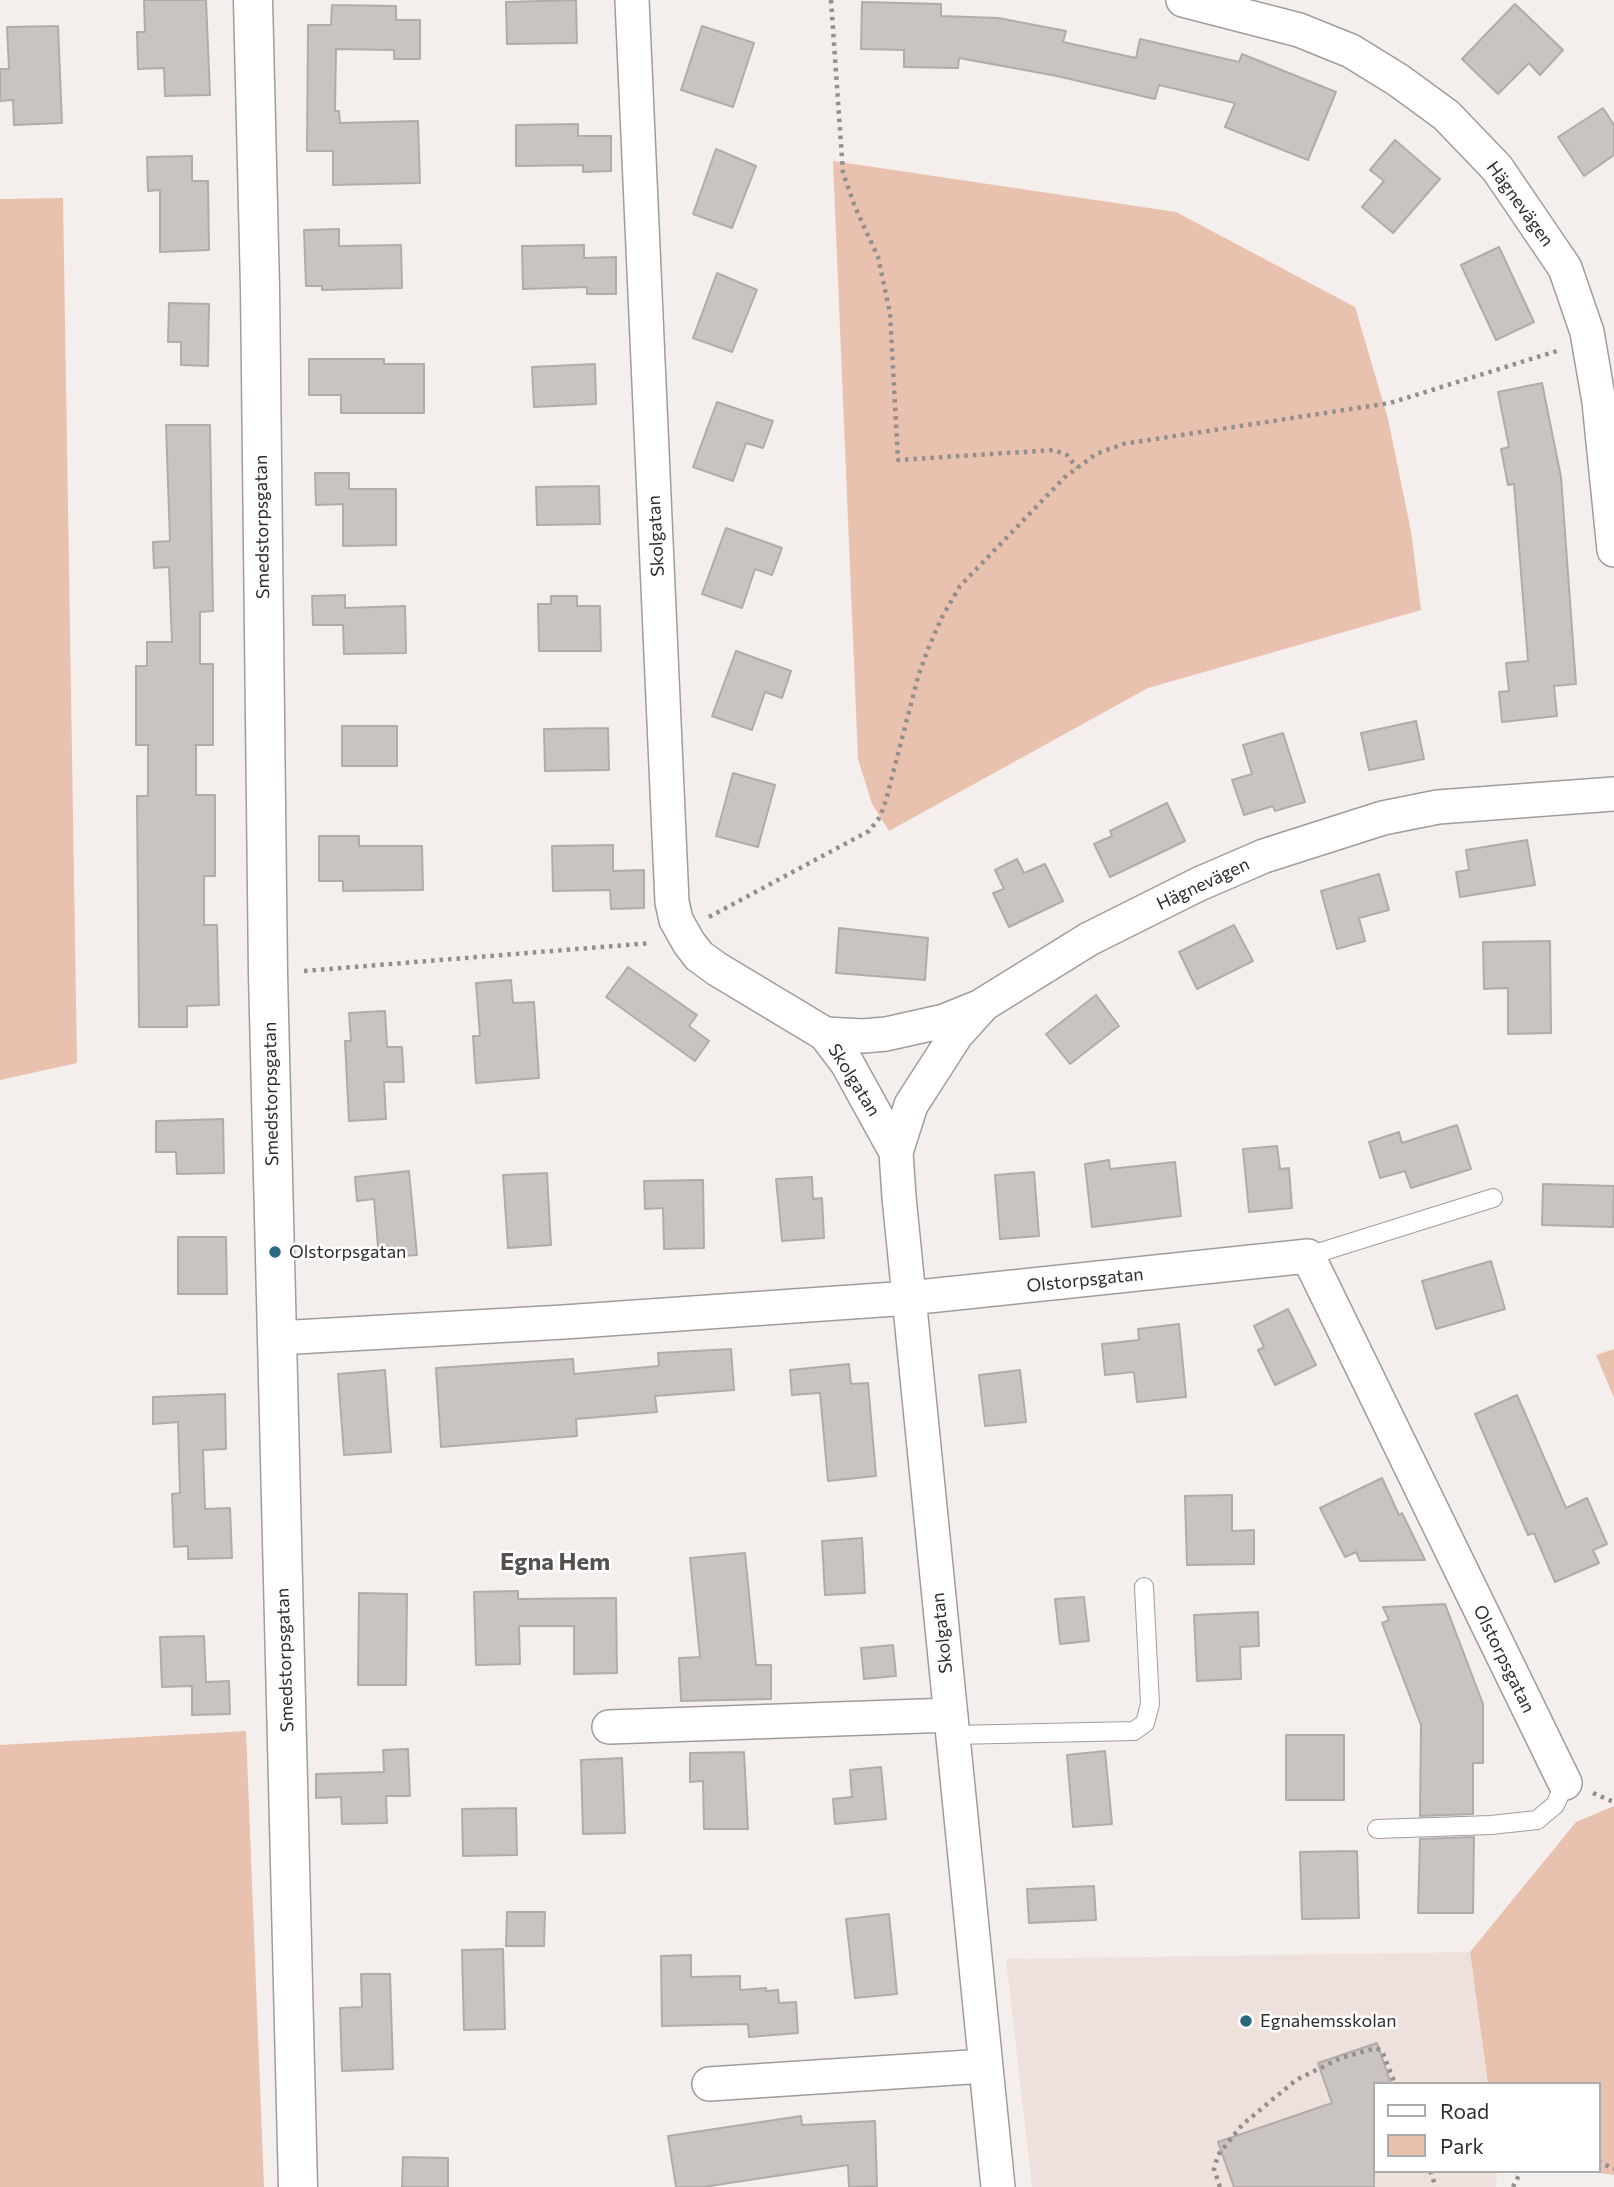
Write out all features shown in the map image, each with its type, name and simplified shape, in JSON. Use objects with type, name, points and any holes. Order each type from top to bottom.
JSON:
[{"type":"street","name":"Smedstorpsgatan","points":[[253,0],[260,288],[268,974],[298,2187]]},
{"type":"street","name":"Skolgatan","points":[[632,0],[673,902],[682,931],[699,956],[824,1034],[847,1063],[896,1152],[998,2187]]},
{"type":"street","name":"Hägnevägen","points":[[1183,0],[1299,30],[1351,51],[1398,80],[1446,115],[1497,168],[1565,268],[1589,342],[1599,401],[1614,550]]},
{"type":"street","name":"Hägnevägen","points":[[896,1152],[911,1105],[956,1035],[984,1004],[1089,939],[1199,884],[1264,856],[1383,818],[1438,807],[1614,794]]},
{"type":"street","points":[[824,1034],[886,1034],[944,1021],[984,1004]]},
{"type":"street","name":"Olstorpsgatan","points":[[277,1338],[564,1322],[909,1298],[1308,1256],[1565,1783]]},
{"type":"street","points":[[608,1727],[952,1725]]},
{"type":"street","points":[[709,2084],[985,2066]]},
{"type":"lane","points":[[1308,1256],[1493,1198]]},
{"type":"lane","points":[[952,1725],[1134,1731],[1145,1723],[1150,1704],[1144,1587]]},
{"type":"lane","points":[[1377,1829],[1537,1821],[1555,1805],[1565,1783]]},
{"type":"path","points":[[831,0],[843,173],[878,257],[890,313],[898,460],[1054,450],[1067,456],[1077,468]]},
{"type":"path","points":[[268,974],[662,942],[869,831],[880,817],[886,800],[918,677],[942,617],[960,586],[1065,477],[1096,454],[1123,444],[1390,403],[1589,342]]},
{"type":"path","points":[[1220,2187],[1214,2169],[1218,2155],[1242,2125],[1296,2080],[1341,2058],[1376,2048],[1382,2051],[1394,2082]]},
{"type":"shaded area","name":"Egnahemsskolan","points":[[1470,1952],[1488,2082],[1372,2082],[1372,2173],[1497,2173],[1496,2187],[1032,2187],[1006,1959]]},
{"type":"green space","points":[[833,161],[1176,212],[1355,307],[1388,419],[1411,531],[1421,610],[1148,688],[889,831],[872,804],[858,759]]},
{"type":"green space","points":[[63,198],[77,1063],[0,1080],[0,199]]},
{"type":"green space","points":[[1614,1349],[1614,1398],[1596,1355]]},
{"type":"green space","points":[[246,1731],[264,2187],[0,2187],[0,1745]]},
{"type":"green space","points":[[1614,1806],[1614,2175],[1600,2173],[1600,2082],[1488,2082],[1470,1952],[1576,1822]]},
{"type":"building","points":[[144,0],[206,0],[210,95],[165,96],[164,68],[138,69],[137,32],[145,32]]},
{"type":"building","points":[[576,0],[577,43],[507,44],[506,2]]},
{"type":"building","points":[[862,2],[941,4],[941,16],[998,18],[1066,31],[1063,42],[1136,58],[1140,39],[1239,62],[1242,54],[1336,92],[1308,160],[1225,127],[1235,103],[1159,85],[1155,99],[1057,76],[959,58],[958,68],[904,67],[904,50],[861,49]]},
{"type":"building","points":[[1515,4],[1563,50],[1540,75],[1529,63],[1498,94],[1462,59]]},
{"type":"building","points":[[332,5],[396,6],[396,20],[420,20],[420,59],[394,59],[394,50],[336,49],[335,111],[339,111],[340,123],[418,121],[420,183],[333,185],[333,151],[307,151],[308,25],[331,25]]},
{"type":"building","points":[[58,26],[62,123],[14,125],[13,100],[0,101],[0,69],[9,69],[7,27]]},
{"type":"building","points":[[702,26],[754,43],[733,107],[681,90]]},
{"type":"building","points":[[1603,108],[1614,125],[1614,155],[1584,176],[1558,137]]},
{"type":"building","points":[[578,124],[578,136],[611,136],[611,171],[583,172],[583,165],[516,166],[516,125]]},
{"type":"building","points":[[1395,140],[1440,179],[1393,233],[1362,207],[1384,181],[1370,170]]},
{"type":"building","points":[[716,149],[756,166],[732,228],[693,214]]},
{"type":"building","points":[[192,156],[192,181],[208,181],[209,250],[160,252],[160,190],[148,191],[147,157]]},
{"type":"building","points":[[339,229],[339,246],[401,245],[402,288],[322,290],[322,286],[306,286],[304,230]]},
{"type":"building","points":[[584,245],[584,258],[616,257],[616,294],[587,294],[587,287],[523,289],[522,246]]},
{"type":"building","points":[[1499,247],[1534,322],[1496,340],[1461,265]]},
{"type":"building","points":[[717,273],[757,290],[732,352],[693,338]]},
{"type":"building","points":[[169,303],[209,304],[208,366],[181,365],[181,342],[168,342]]},
{"type":"building","points":[[309,359],[384,359],[384,364],[424,364],[424,413],[341,413],[341,395],[309,395]]},
{"type":"building","points":[[595,364],[596,404],[534,407],[532,367]]},
{"type":"building","points":[[1542,383],[1561,477],[1576,684],[1554,686],[1557,716],[1502,722],[1499,692],[1509,691],[1506,663],[1528,661],[1514,484],[1508,485],[1501,449],[1509,447],[1498,392]]},
{"type":"building","points":[[717,402],[773,421],[763,448],[746,443],[733,481],[693,467]]},
{"type":"building","points":[[166,425],[210,425],[213,611],[200,612],[200,664],[213,664],[213,745],[196,745],[196,795],[215,795],[215,876],[204,876],[204,925],[217,925],[219,1005],[187,1006],[187,1027],[139,1027],[137,796],[148,796],[148,745],[136,745],[136,666],[147,666],[147,642],[172,642],[169,567],[154,568],[153,542],[170,541]]},
{"type":"building","points":[[315,473],[349,473],[349,489],[396,489],[396,545],[343,546],[343,504],[316,505]]},
{"type":"building","points":[[599,486],[600,524],[537,525],[536,487]]},
{"type":"building","points":[[726,528],[782,548],[772,575],[755,569],[742,608],[702,594]]},
{"type":"building","points":[[345,595],[345,608],[405,606],[406,653],[344,654],[343,625],[313,625],[312,596]]},
{"type":"building","points":[[551,596],[577,596],[577,606],[600,606],[601,651],[539,651],[538,604],[551,604]]},
{"type":"building","points":[[736,651],[791,671],[782,698],[765,692],[752,730],[712,716]]},
{"type":"building","points":[[1416,721],[1424,759],[1369,770],[1361,733]]},
{"type":"building","points":[[342,726],[397,726],[397,766],[342,766]]},
{"type":"building","points":[[608,728],[609,770],[545,771],[544,729]]},
{"type":"building","points":[[1283,733],[1305,802],[1275,811],[1273,806],[1244,815],[1232,780],[1252,774],[1243,745]]},
{"type":"building","points":[[733,773],[775,785],[758,847],[716,836]]},
{"type":"building","points":[[1167,803],[1185,841],[1110,877],[1094,844],[1112,836],[1110,831]]},
{"type":"building","points":[[319,836],[359,836],[359,846],[422,846],[423,890],[343,891],[343,881],[319,881]]},
{"type":"building","points":[[1527,840],[1535,885],[1460,897],[1456,872],[1469,870],[1466,850]]},
{"type":"building","points":[[613,845],[613,871],[644,870],[644,908],[611,909],[610,890],[553,891],[552,846]]},
{"type":"building","points":[[1017,859],[1024,873],[1045,864],[1063,901],[1009,927],[993,893],[1004,889],[995,870]]},
{"type":"building","points":[[1379,874],[1389,910],[1359,918],[1365,941],[1337,949],[1321,891]]},
{"type":"building","points":[[1234,925],[1253,961],[1197,989],[1179,952]]},
{"type":"building","points":[[839,928],[928,938],[925,980],[836,973]]},
{"type":"building","points":[[1550,941],[1551,1033],[1508,1034],[1508,988],[1484,989],[1483,942]]},
{"type":"building","points":[[628,967],[697,1015],[689,1026],[709,1041],[695,1061],[606,997]]},
{"type":"building","points":[[511,980],[513,1003],[534,1002],[539,1078],[476,1083],[473,1036],[480,1036],[476,983]]},
{"type":"building","points":[[1096,995],[1119,1026],[1070,1064],[1046,1034]]},
{"type":"building","points":[[385,1011],[387,1047],[402,1047],[404,1082],[384,1082],[386,1119],[349,1121],[345,1041],[351,1041],[349,1013]]},
{"type":"building","points":[[223,1119],[224,1173],[177,1174],[176,1152],[156,1152],[156,1121]]},
{"type":"building","points":[[1457,1125],[1471,1169],[1411,1188],[1405,1171],[1380,1178],[1369,1142],[1399,1132],[1402,1143]]},
{"type":"building","points":[[1277,1146],[1280,1169],[1289,1168],[1292,1208],[1249,1212],[1243,1149]]},
{"type":"building","points":[[1109,1160],[1110,1169],[1175,1162],[1181,1216],[1092,1227],[1085,1164]]},
{"type":"building","points":[[409,1171],[417,1255],[379,1258],[374,1199],[357,1201],[355,1177]]},
{"type":"building","points":[[1034,1172],[1039,1236],[1000,1239],[995,1175]]},
{"type":"building","points":[[547,1173],[551,1245],[508,1248],[503,1175]]},
{"type":"building","points":[[812,1177],[813,1199],[822,1198],[824,1238],[782,1241],[776,1179]]},
{"type":"building","points":[[703,1180],[704,1248],[664,1249],[663,1208],[645,1209],[644,1181]]},
{"type":"building","points":[[1543,1184],[1614,1186],[1613,1227],[1542,1225]]},
{"type":"building","points":[[178,1237],[226,1237],[227,1294],[178,1294]]},
{"type":"building","points":[[1491,1261],[1505,1309],[1436,1329],[1422,1281]]},
{"type":"building","points":[[1288,1309],[1316,1365],[1275,1385],[1258,1350],[1264,1347],[1254,1326]]},
{"type":"building","points":[[1179,1324],[1186,1397],[1137,1402],[1134,1372],[1105,1375],[1102,1344],[1139,1340],[1138,1329]]},
{"type":"building","points":[[731,1349],[734,1390],[655,1396],[657,1412],[576,1419],[577,1436],[441,1447],[436,1368],[573,1359],[574,1374],[659,1366],[658,1353]]},
{"type":"building","points":[[849,1364],[851,1384],[868,1383],[876,1476],[828,1481],[820,1393],[792,1395],[790,1370]]},
{"type":"building","points":[[385,1370],[391,1452],[344,1455],[338,1374]]},
{"type":"building","points":[[1020,1370],[1026,1422],[985,1426],[979,1375]]},
{"type":"building","points":[[225,1394],[226,1449],[203,1450],[205,1509],[230,1508],[232,1558],[188,1559],[188,1546],[174,1547],[172,1494],[180,1493],[178,1422],[153,1424],[153,1397]]},
{"type":"building","points":[[1517,1395],[1566,1508],[1587,1498],[1607,1544],[1593,1550],[1599,1563],[1555,1582],[1534,1533],[1528,1535],[1475,1414]]},
{"type":"building","points":[[1382,1478],[1399,1515],[1402,1513],[1425,1560],[1360,1561],[1356,1552],[1345,1557],[1320,1508]]},
{"type":"building","points":[[1232,1495],[1232,1531],[1254,1530],[1254,1564],[1187,1565],[1185,1496]]},
{"type":"building","points":[[862,1538],[865,1593],[825,1595],[822,1541]]},
{"type":"building","points":[[745,1553],[756,1665],[771,1665],[771,1699],[681,1701],[679,1658],[700,1657],[690,1558]]},
{"type":"building","points":[[518,1591],[518,1599],[616,1598],[617,1673],[574,1674],[574,1626],[519,1626],[520,1664],[476,1665],[474,1592]]},
{"type":"building","points":[[359,1593],[407,1594],[406,1685],[358,1685]]},
{"type":"building","points":[[1084,1597],[1089,1641],[1060,1644],[1055,1599]]},
{"type":"building","points":[[1445,1604],[1483,1704],[1483,1763],[1473,1763],[1473,1814],[1420,1816],[1421,1725],[1382,1623],[1389,1620],[1383,1607]]},
{"type":"building","points":[[1258,1612],[1259,1646],[1240,1647],[1241,1679],[1197,1681],[1194,1615]]},
{"type":"building","points":[[204,1636],[206,1682],[229,1681],[230,1714],[192,1715],[192,1686],[162,1687],[160,1637]]},
{"type":"building","points":[[893,1645],[896,1676],[864,1679],[861,1648]]},
{"type":"building","points":[[1286,1735],[1344,1735],[1344,1800],[1286,1800]]},
{"type":"building","points":[[408,1749],[410,1796],[386,1796],[387,1823],[342,1824],[341,1797],[316,1798],[316,1774],[384,1772],[383,1750]]},
{"type":"building","points":[[1105,1751],[1112,1824],[1073,1827],[1067,1755]]},
{"type":"building","points":[[744,1752],[748,1829],[704,1829],[703,1781],[690,1782],[690,1753]]},
{"type":"building","points":[[622,1758],[625,1833],[583,1834],[581,1760]]},
{"type":"building","points":[[881,1767],[886,1819],[835,1824],[833,1799],[852,1797],[850,1770]]},
{"type":"building","points":[[516,1808],[517,1855],[463,1856],[462,1809]]},
{"type":"building","points":[[1474,1837],[1473,1913],[1418,1913],[1420,1839]]},
{"type":"building","points":[[1357,1851],[1359,1918],[1302,1919],[1300,1852]]},
{"type":"building","points":[[1094,1886],[1096,1920],[1029,1923],[1027,1889]]},
{"type":"building","points":[[507,1912],[545,1912],[544,1946],[506,1946]]},
{"type":"building","points":[[889,1914],[897,1994],[855,1998],[846,1919]]},
{"type":"building","points":[[503,1949],[505,2029],[464,2030],[462,1950]]},
{"type":"building","points":[[691,1955],[691,1977],[740,1976],[740,1990],[778,1990],[779,2003],[796,2002],[798,2033],[749,2037],[748,2024],[662,2026],[661,1956]]},
{"type":"building","points":[[361,1974],[390,1974],[393,2069],[342,2071],[340,2008],[362,2007]]},
{"type":"building","points":[[1377,2043],[1390,2082],[1372,2082],[1374,2187],[1234,2187],[1218,2142],[1332,2103],[1318,2063]]},
{"type":"building","points":[[801,2116],[802,2125],[875,2121],[877,2186],[849,2187],[848,2165],[703,2187],[676,2187],[668,2136]]},
{"type":"building","points":[[403,2157],[448,2158],[448,2187],[402,2187]]},
{"type":"place","name":"Olstorpsgatan","points":[[275,1252]]},
{"type":"place","name":"Egnahemsskolan","points":[[1246,2021]]},
{"type":"district","name":"Egna Hem","points":[[555,1562]]}]
